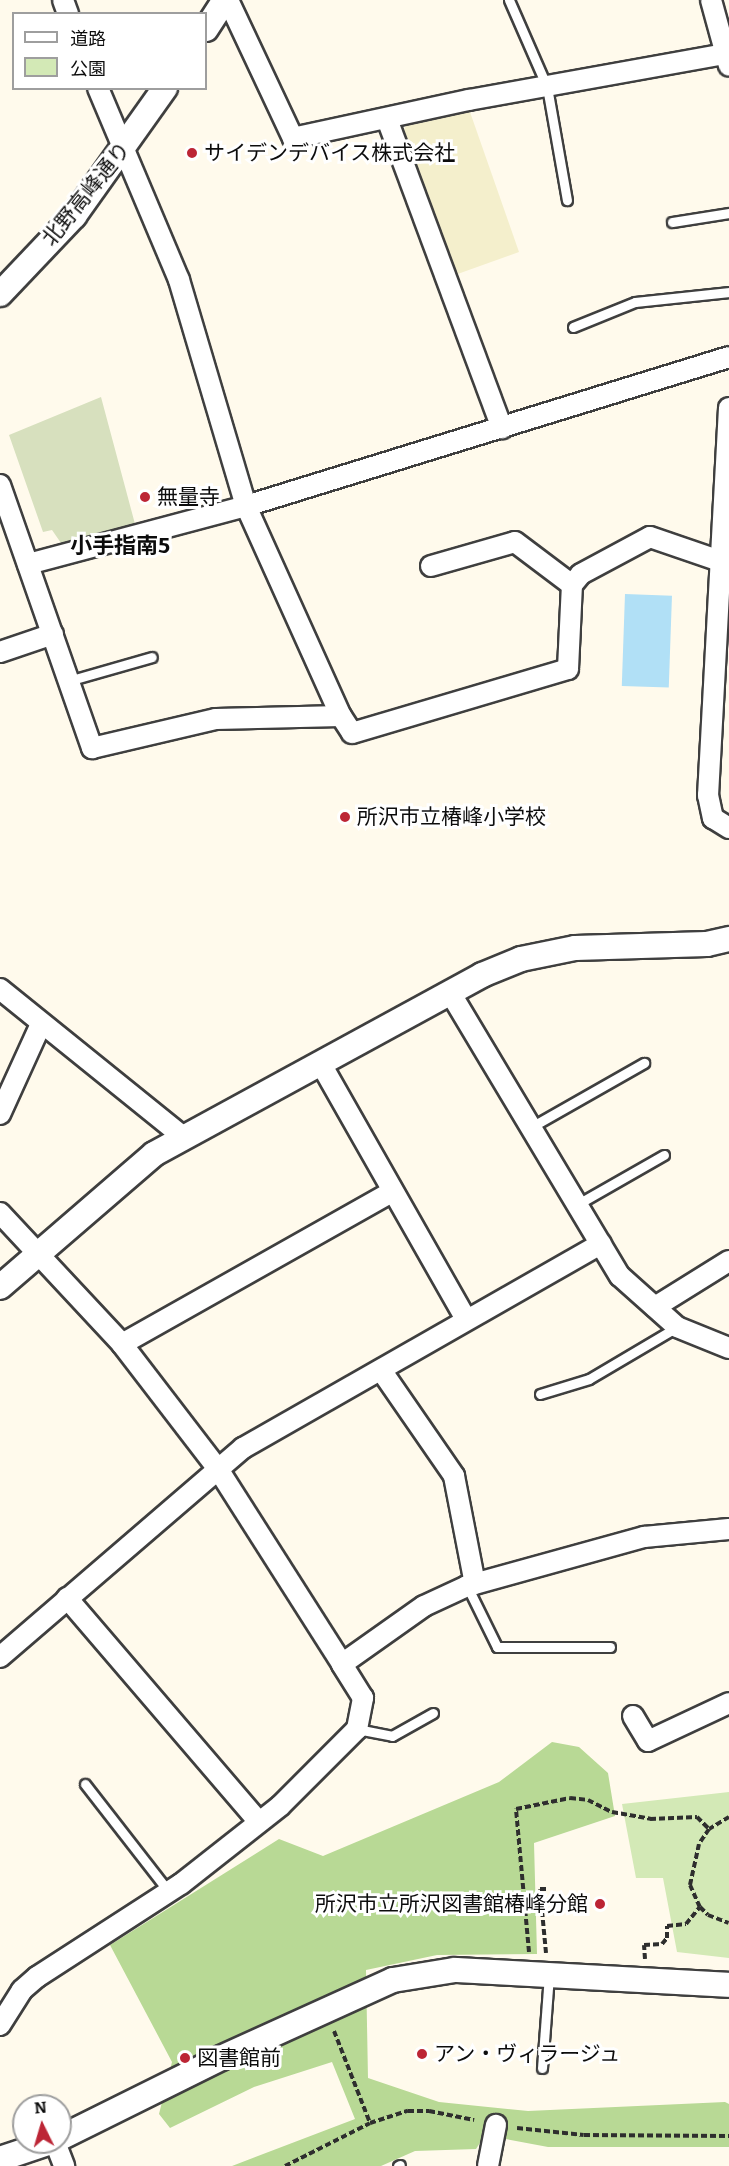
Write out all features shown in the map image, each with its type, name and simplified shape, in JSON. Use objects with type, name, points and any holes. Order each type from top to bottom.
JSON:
[{"type":"street","points":[[207,28],[227,0],[293,138],[547,87],[728,58],[711,0]]},
{"type":"street","points":[[99,90],[122,151],[179,280],[246,506],[341,716],[352,733],[568,669],[572,585],[581,574],[650,537],[720,561]]},
{"type":"street","name":"北野高峰通り","points":[[0,294],[74,216],[164,90]]},
{"type":"street","points":[[387,119],[502,428]]},
{"type":"street","points":[[28,564],[246,506],[729,357]]},
{"type":"street","points":[[729,408],[720,561],[722,665],[708,795],[713,818],[729,828]]},
{"type":"street","points":[[1,490],[92,748],[216,719],[341,716]]},
{"type":"street","points":[[431,566],[515,542],[572,585]]},
{"type":"street","points":[[0,652],[53,634]]},
{"type":"street","points":[[0,1287],[154,1154],[182,1136],[321,1064],[501,966],[548,952],[575,948],[707,944],[729,939]]},
{"type":"street","points":[[0,989],[182,1136]]},
{"type":"street","points":[[452,994],[621,1276],[677,1328],[729,1348]]},
{"type":"street","points":[[0,1114],[41,1024]]},
{"type":"street","points":[[321,1064],[466,1319]]},
{"type":"street","points":[[122,1344],[393,1191]]},
{"type":"street","points":[[0,1213],[122,1344],[218,1469],[363,1698],[357,1729],[259,1822],[169,1892],[37,1977],[22,1990],[0,2025]]},
{"type":"street","points":[[0,1657],[218,1469],[293,1417],[381,1370],[466,1319],[602,1244]]},
{"type":"street","points":[[655,1307],[729,1261]]},
{"type":"street","points":[[381,1370],[454,1476],[471,1585]]},
{"type":"street","points":[[342,1664],[424,1606],[471,1585],[644,1537],[729,1530]]},
{"type":"street","points":[[67,1598],[259,1822]]},
{"type":"street","points":[[633,1716],[648,1741],[729,1703]]},
{"type":"street","points":[[72,2132],[370,1988],[423,1973],[547,1967],[729,1985]]},
{"type":"street","points":[[488,2166],[496,2125]]},
{"type":"street","points":[[0,2159],[16,2154]]},
{"type":"lane","points":[[509,0],[547,87],[567,200]]},
{"type":"lane","points":[[672,222],[729,213]]},
{"type":"lane","points":[[573,327],[635,302],[729,292]]},
{"type":"lane","points":[[68,681],[152,657]]},
{"type":"lane","points":[[532,1126],[644,1063]]},
{"type":"lane","points":[[578,1204],[664,1155]]},
{"type":"lane","points":[[540,1394],[589,1379],[677,1328]]},
{"type":"lane","points":[[471,1585],[497,1647],[610,1647]]},
{"type":"lane","points":[[357,1729],[392,1736],[433,1713]]},
{"type":"lane","points":[[85,1784],[169,1892]]},
{"type":"lane","points":[[542,2068],[547,1967]]},
{"type":"path","points":[[529,1959],[516,1809],[570,1798],[588,1800],[612,1812],[650,1819],[697,1817],[709,1829]]},
{"type":"path","points":[[729,1817],[709,1829],[699,1845],[691,1872],[690,1885],[700,1907],[708,1915],[729,1923]]},
{"type":"path","points":[[547,1967],[540,1889],[548,1889]]},
{"type":"path","points":[[525,1905],[541,1903]]},
{"type":"path","points":[[646,1965],[644,1945],[662,1944],[668,1938],[667,1926],[686,1924],[700,1907]]},
{"type":"path","points":[[325,2009],[370,2123]]},
{"type":"shaded area","points":[[470,112],[519,252],[452,276],[401,135],[406,126]]},
{"type":"green space","points":[[101,397],[135,524],[61,543],[52,530],[43,532],[9,435]]},
{"type":"green space","points":[[552,1742],[579,1747],[608,1773],[615,1816],[534,1843],[537,1954],[437,1955],[366,1970],[368,2078],[439,2102],[528,2111],[725,2102],[729,2104],[729,2147],[548,2147],[485,2135],[476,2149],[415,2151],[381,2166],[232,2166],[355,2119],[332,2062],[254,2087],[170,2128],[159,2114],[172,2062],[110,1945],[279,1839],[323,1856],[499,1782]]},
{"type":"green space","points":[[729,1792],[729,1958],[677,1952],[663,1878],[636,1878],[622,1804]]},
{"type":"water","points":[[625,594],[672,596],[669,688],[622,686]]},
{"type":"place","name":"サイデンデバイス株式会社","points":[[192,153]]},
{"type":"place","name":"無量寺","points":[[145,497]]},
{"type":"place","name":"所沢市立椿峰小学校","points":[[345,817]]},
{"type":"place","name":"所沢市立所沢図書館椿峰分館","points":[[600,1904]]},
{"type":"place","name":"アン・ヴィラージュ","points":[[422,2054]]},
{"type":"place","name":"図書館前","points":[[185,2058]]},
{"type":"district","name":"小手指南5","points":[[120,546]]}]
